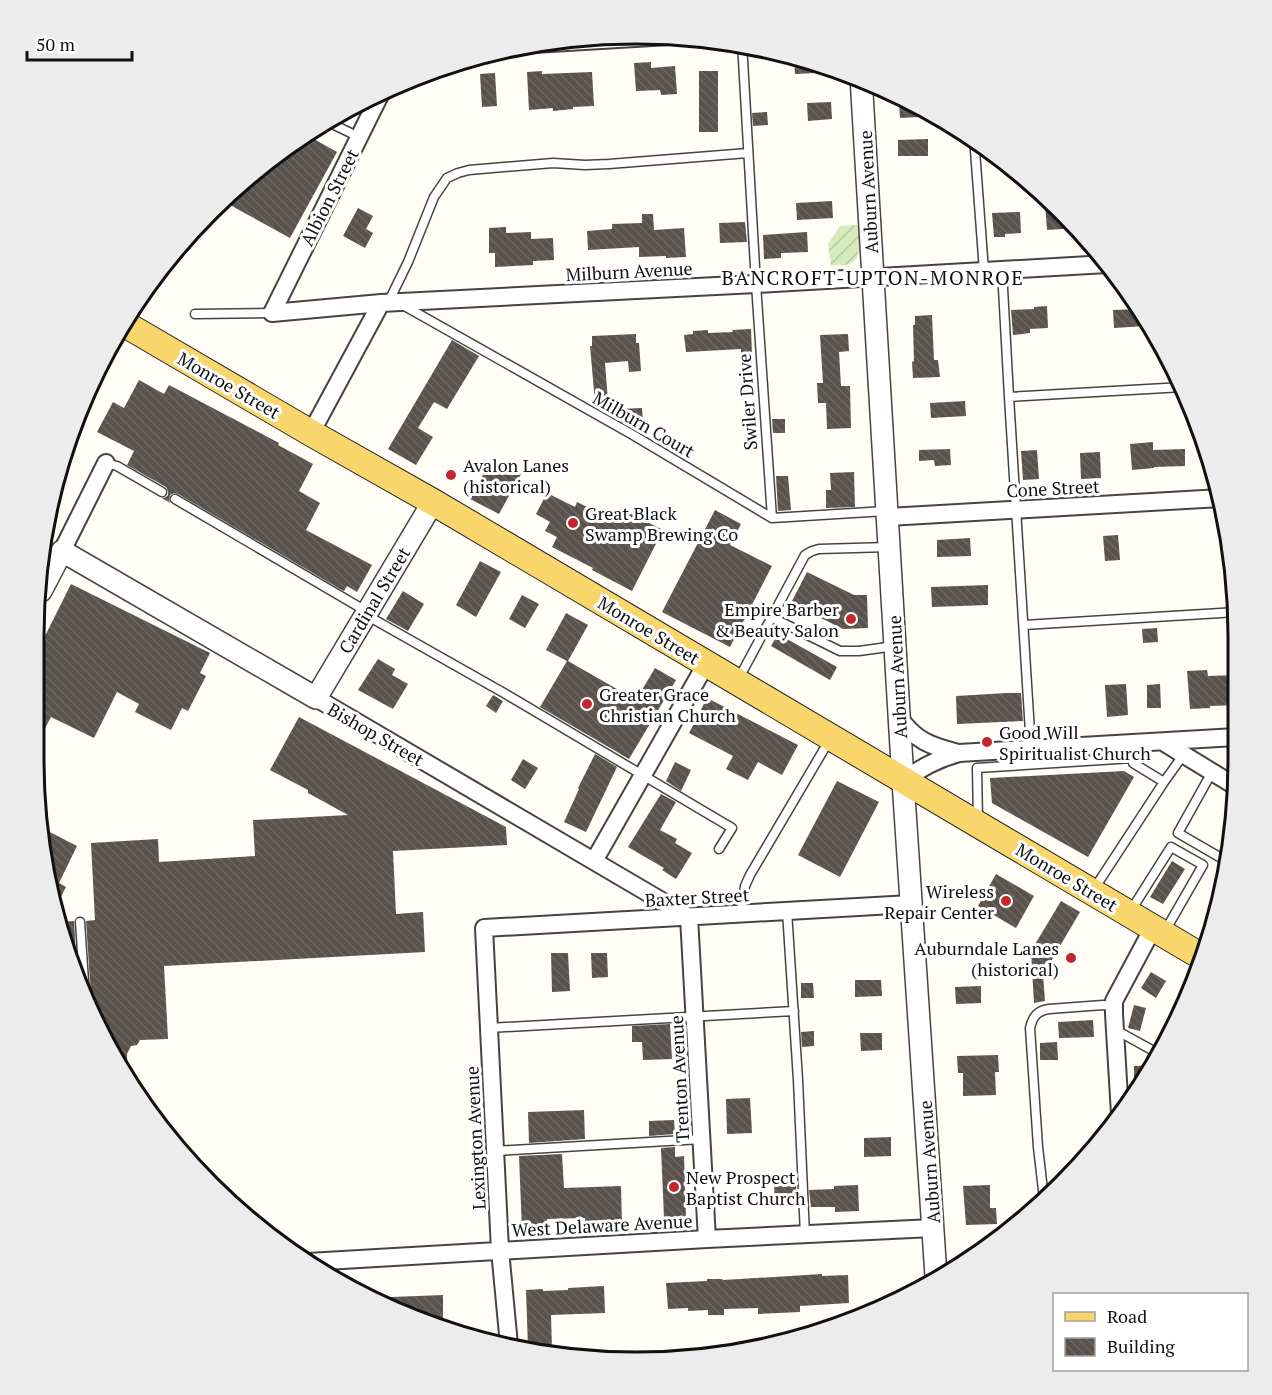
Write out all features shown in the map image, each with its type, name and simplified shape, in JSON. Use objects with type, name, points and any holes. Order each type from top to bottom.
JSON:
[{"type":"main road","name":"Monroe Street","points":[[131,327],[433,502],[1195,953]]},
{"type":"street","name":"Auburn Avenue","points":[[862,89],[903,781],[936,1270]]},
{"type":"street","name":"Albion Street","points":[[274,308],[375,104]]},
{"type":"street","name":"Milburn Avenue","points":[[274,308],[1097,265]]},
{"type":"street","points":[[311,433],[389,303]]},
{"type":"street","points":[[47,581],[106,463]]},
{"type":"street","name":"Cone Street","points":[[887,514],[1016,510],[1212,499]]},
{"type":"street","name":"Cardinal Street","points":[[316,698],[433,502]]},
{"type":"street","name":"Bishop Street","points":[[63,551],[689,916]]},
{"type":"street","points":[[594,861],[705,664]]},
{"type":"street","points":[[899,717],[907,729],[930,745],[977,760],[1133,751],[1163,741],[1228,737]]},
{"type":"street","points":[[1163,741],[1227,781]]},
{"type":"street","points":[[903,781],[928,763],[959,753]]},
{"type":"street","name":"Baxter Street","points":[[484,928],[911,904]]},
{"type":"street","name":"Trenton Avenue","points":[[689,916],[707,1239]]},
{"type":"street","name":"Lexington Avenue","points":[[484,928],[500,1250],[508,1337]]},
{"type":"street","points":[[1119,1102],[1114,1001],[1158,931]]},
{"type":"street","name":"West Delaware Avenue","points":[[322,1261],[933,1228]]},
{"type":"lane","name":"Swiler Drive","points":[[743,54],[772,518]]},
{"type":"lane","points":[[336,126],[359,137]]},
{"type":"lane","points":[[976,151],[984,271]]},
{"type":"lane","points":[[389,303],[434,196],[447,178],[458,173],[469,170],[553,163],[585,165],[748,153]]},
{"type":"lane","points":[[1002,270],[1032,757]]},
{"type":"lane","name":"Milburn Court","points":[[389,303],[633,435],[772,518]]},
{"type":"lane","points":[[195,314],[274,308]]},
{"type":"lane","points":[[1009,397],[1173,388]]},
{"type":"lane","points":[[106,463],[117,466],[162,492]]},
{"type":"lane","points":[[175,499],[732,828],[719,849]]},
{"type":"lane","points":[[772,518],[887,514]]},
{"type":"lane","points":[[736,682],[805,555],[819,549],[889,547]]},
{"type":"lane","points":[[1024,625],[1227,613]]},
{"type":"lane","points":[[771,617],[840,651],[895,646]]},
{"type":"lane","points":[[741,914],[745,886],[750,875],[831,738]]},
{"type":"lane","points":[[1133,751],[1133,763],[1164,782]]},
{"type":"lane","points":[[1092,892],[1184,754]]},
{"type":"lane","points":[[977,760],[978,825]]},
{"type":"lane","points":[[1129,914],[1171,846],[1212,772]]},
{"type":"lane","points":[[1178,833],[1220,857]]},
{"type":"lane","points":[[1158,931],[1203,865],[1171,846]]},
{"type":"lane","points":[[787,911],[805,1234]]},
{"type":"lane","points":[[80,922],[83,971]]},
{"type":"lane","points":[[1043,1189],[1033,1087],[1030,1028],[1032,1019],[1041,1011],[1114,1006]]},
{"type":"lane","points":[[489,1028],[794,1011]]},
{"type":"lane","points":[[1114,1029],[1152,1049]]},
{"type":"lane","points":[[495,1151],[702,1139]]},
{"type":"green space","points":[[858,225],[859,249],[856,259],[846,265],[831,265],[828,244],[840,226]]},
{"type":"building","points":[[651,62],[651,68],[675,66],[677,94],[661,95],[660,90],[636,91],[634,63]]},
{"type":"building","points":[[795,66],[819,73],[795,74]]},
{"type":"building","points":[[542,71],[542,74],[592,72],[594,106],[553,111],[553,108],[529,110],[527,72]]},
{"type":"building","points":[[699,71],[718,71],[718,132],[699,132]]},
{"type":"building","points":[[495,73],[497,106],[482,107],[480,74]]},
{"type":"building","points":[[831,102],[832,119],[808,121],[807,103]]},
{"type":"building","points":[[899,106],[920,117],[900,118]]},
{"type":"building","points":[[767,112],[768,125],[753,126],[752,113]]},
{"type":"building","points":[[314,139],[337,152],[290,238],[230,205],[275,166]]},
{"type":"building","points":[[928,139],[928,156],[898,156],[898,140]]},
{"type":"building","points":[[832,201],[833,218],[797,220],[796,203]]},
{"type":"building","points":[[358,208],[373,216],[366,229],[373,233],[365,248],[343,236]]},
{"type":"building","points":[[1045,208],[1066,229],[1047,230]]},
{"type":"building","points":[[1020,212],[1021,233],[994,237],[992,213]]},
{"type":"building","points":[[642,214],[653,214],[654,230],[684,228],[686,257],[639,257],[639,247],[588,250],[587,231],[612,229],[612,224],[642,223]]},
{"type":"building","points":[[745,222],[747,242],[720,243],[719,223]]},
{"type":"building","points":[[506,227],[506,233],[531,232],[531,239],[553,238],[554,260],[533,261],[533,265],[495,267],[495,253],[489,253],[489,228]]},
{"type":"building","points":[[807,232],[808,252],[781,253],[781,258],[764,259],[763,235]]},
{"type":"building","points":[[1047,306],[1048,328],[1030,329],[1030,333],[1013,335],[1011,310]]},
{"type":"building","points":[[1130,309],[1141,326],[1114,328],[1113,310]]},
{"type":"building","points":[[932,315],[934,360],[938,360],[940,377],[913,378],[915,316]]},
{"type":"building","points":[[751,329],[752,355],[741,356],[741,349],[686,352],[684,335],[693,334],[693,331],[708,330],[708,333]]},
{"type":"building","points":[[636,334],[641,371],[629,372],[628,361],[605,363],[608,401],[595,402],[590,346],[592,346],[592,336]]},
{"type":"building","points":[[848,334],[849,351],[839,352],[841,386],[850,386],[851,428],[827,429],[826,403],[818,403],[817,383],[823,383],[820,335]]},
{"type":"building","points":[[452,340],[479,356],[447,409],[434,402],[418,428],[433,437],[416,465],[388,449]]},
{"type":"building","points":[[139,380],[164,394],[169,385],[279,443],[278,445],[313,464],[299,491],[320,503],[306,530],[372,565],[357,592],[347,586],[344,591],[340,589],[178,494],[170,495],[170,503],[162,498],[168,495],[166,487],[127,465],[134,451],[97,432],[113,402],[124,408]]},
{"type":"building","points":[[965,401],[966,416],[931,418],[930,403]]},
{"type":"building","points":[[642,408],[643,422],[624,423],[620,420],[619,409]]},
{"type":"building","points":[[772,419],[785,419],[785,433],[773,433]]},
{"type":"building","points":[[1153,442],[1153,450],[1185,449],[1185,466],[1132,470],[1130,444]]},
{"type":"building","points":[[950,449],[951,465],[935,466],[934,460],[919,461],[919,450]]},
{"type":"building","points":[[1037,450],[1039,479],[1023,480],[1021,451]]},
{"type":"building","points":[[1100,452],[1101,478],[1081,479],[1080,453]]},
{"type":"building","points":[[492,458],[521,474],[499,514],[470,499]]},
{"type":"building","points":[[854,472],[855,507],[826,508],[826,490],[831,490],[830,473]]},
{"type":"building","points":[[776,476],[788,476],[791,510],[778,511]]},
{"type":"building","points":[[547,493],[575,507],[577,502],[617,522],[624,510],[663,530],[632,591],[552,547],[557,537],[545,531],[550,522],[536,514]]},
{"type":"building","points":[[715,510],[741,524],[730,545],[772,566],[730,647],[662,612]]},
{"type":"building","points":[[1118,535],[1120,560],[1105,561],[1103,536]]},
{"type":"building","points":[[970,538],[971,556],[937,557],[937,540]]},
{"type":"building","points":[[480,561],[501,572],[476,617],[456,605]]},
{"type":"building","points":[[807,572],[854,595],[867,595],[868,628],[843,629],[791,603]]},
{"type":"building","points":[[71,584],[210,653],[200,673],[206,676],[188,711],[182,708],[171,730],[135,712],[139,704],[117,692],[94,738],[51,717],[44,730],[44,638]]},
{"type":"building","points":[[988,585],[988,605],[932,607],[931,587]]},
{"type":"building","points":[[403,591],[424,604],[408,631],[386,619]]},
{"type":"building","points":[[522,595],[539,604],[525,628],[509,619]]},
{"type":"building","points":[[566,613],[588,625],[568,661],[636,700],[655,668],[676,680],[629,759],[540,707],[567,661],[546,650]]},
{"type":"building","points":[[1157,628],[1158,642],[1143,643],[1142,629]]},
{"type":"building","points":[[778,634],[837,667],[830,680],[771,646]]},
{"type":"building","points":[[378,659],[395,669],[392,675],[408,684],[393,709],[358,690]]},
{"type":"building","points":[[1207,670],[1208,676],[1228,675],[1228,705],[1190,709],[1187,671]]},
{"type":"building","points":[[1126,684],[1128,715],[1107,717],[1105,685]]},
{"type":"building","points":[[1160,684],[1161,708],[1147,708],[1147,685]]},
{"type":"building","points":[[1021,693],[1023,721],[957,724],[956,696]]},
{"type":"building","points":[[493,695],[503,701],[496,713],[486,706]]},
{"type":"building","points":[[707,698],[798,745],[782,775],[758,762],[748,780],[726,769],[733,756],[689,733]]},
{"type":"building","points":[[299,717],[506,827],[507,845],[393,851],[396,914],[423,912],[425,952],[164,966],[168,1039],[140,1040],[137,1045],[131,1046],[127,1054],[127,1062],[91,989],[86,921],[95,920],[91,843],[158,839],[159,862],[255,856],[253,820],[348,815],[270,770]]},
{"type":"building","points":[[595,754],[617,767],[586,832],[564,822]]},
{"type":"building","points":[[523,759],[538,768],[525,789],[511,780]]},
{"type":"building","points":[[675,762],[691,770],[681,791],[666,781]]},
{"type":"building","points":[[1124,771],[1134,777],[1088,857],[992,803],[990,778]]},
{"type":"building","points":[[837,781],[879,802],[840,877],[798,855]]},
{"type":"building","points":[[661,794],[676,802],[660,830],[677,839],[675,843],[692,853],[676,879],[662,870],[664,868],[628,847]]},
{"type":"building","points":[[49,831],[77,846],[59,883],[66,887],[60,898]]},
{"type":"building","points":[[1172,861],[1185,869],[1163,904],[1150,897]]},
{"type":"building","name":"Wireless Repair Center","points":[[996,874],[1034,896],[1016,928],[978,906]]},
{"type":"building","points":[[1061,901],[1080,912],[1043,975],[1045,1001],[1034,1003],[1031,951]]},
{"type":"building","points":[[74,921],[76,951],[75,949],[67,922]]},
{"type":"building","points":[[551,953],[568,953],[570,991],[552,992]]},
{"type":"building","points":[[591,953],[607,953],[608,977],[592,978]]},
{"type":"building","points":[[1151,972],[1166,981],[1156,998],[1141,988]]},
{"type":"building","points":[[855,980],[881,980],[882,996],[855,997]]},
{"type":"building","points":[[801,983],[813,983],[814,998],[801,998]]},
{"type":"building","points":[[981,986],[981,1003],[956,1004],[955,987]]},
{"type":"building","points":[[1134,1005],[1146,1008],[1140,1031],[1128,1028]]},
{"type":"building","points":[[1093,1020],[1094,1037],[1059,1038],[1058,1022]]},
{"type":"building","points":[[670,1024],[672,1059],[643,1060],[642,1042],[632,1042],[632,1026]]},
{"type":"building","points":[[814,1031],[814,1046],[802,1047],[801,1032]]},
{"type":"building","points":[[860,1033],[882,1033],[882,1050],[861,1051]]},
{"type":"building","points":[[1057,1042],[1058,1060],[1040,1060],[1040,1043]]},
{"type":"building","points":[[998,1055],[999,1072],[995,1072],[996,1095],[963,1096],[963,1073],[958,1073],[957,1056]]},
{"type":"building","points":[[1134,1066],[1143,1066],[1134,1080]]},
{"type":"building","points":[[750,1098],[752,1133],[727,1134],[726,1099]]},
{"type":"building","points":[[584,1110],[585,1139],[529,1143],[528,1112]]},
{"type":"building","points":[[674,1120],[675,1134],[649,1136],[649,1121]]},
{"type":"building","points":[[891,1137],[891,1156],[864,1157],[864,1138]]},
{"type":"building","name":"New Prospect Baptist Church","points":[[675,1147],[675,1157],[684,1156],[686,1217],[664,1218],[661,1148]]},
{"type":"building","points":[[562,1154],[564,1188],[621,1186],[622,1225],[585,1226],[585,1218],[547,1219],[548,1229],[522,1230],[519,1156]]},
{"type":"building","points":[[796,1184],[797,1204],[775,1204],[774,1185]]},
{"type":"building","points":[[858,1185],[859,1211],[835,1212],[835,1207],[811,1207],[809,1190]]},
{"type":"building","points":[[990,1185],[990,1208],[996,1208],[997,1224],[966,1225],[963,1186]]},
{"type":"building","points":[[822,1274],[822,1276],[848,1275],[849,1303],[800,1306],[800,1312],[758,1314],[758,1308],[724,1309],[724,1315],[708,1315],[708,1310],[668,1309],[666,1283]]},
{"type":"building","points":[[604,1286],[605,1313],[551,1315],[552,1345],[528,1341],[526,1290],[568,1290],[568,1288]]},
{"type":"building","points":[[443,1295],[443,1319],[409,1306],[390,1297]]},
{"type":"place","name":"Avalon Lanes (historical)","points":[[451,475]]},
{"type":"place","name":"Great Black Swamp Brewing Co","points":[[573,523]]},
{"type":"place","name":"Empire Barber & Beauty Salon","points":[[851,619]]},
{"type":"place","name":"Greater Grace Christian Church","points":[[587,704]]},
{"type":"place","name":"Good Will Spiritualist Church","points":[[987,742]]},
{"type":"place","name":"Wireless Repair Center","points":[[1006,901]]},
{"type":"place","name":"Auburndale Lanes (historical)","points":[[1071,958]]},
{"type":"place","name":"New Prospect Baptist Church","points":[[674,1187]]},
{"type":"district","name":"BANCROFT-UPTON-MONROE","points":[[873,277]]}]
